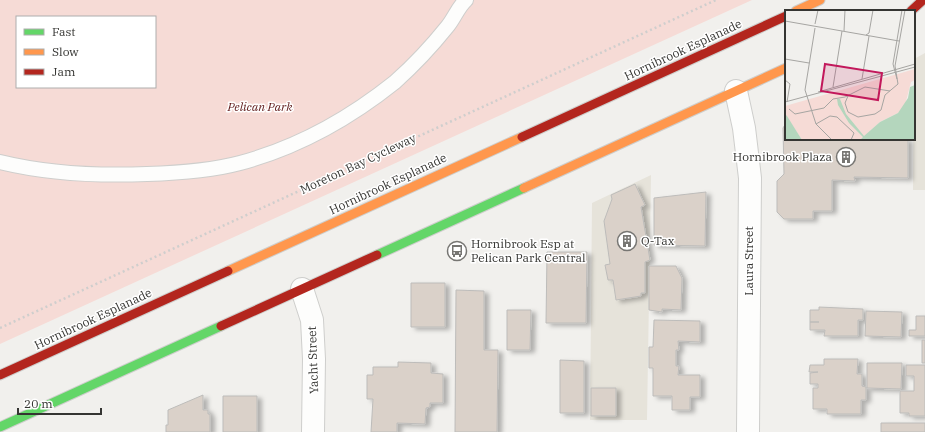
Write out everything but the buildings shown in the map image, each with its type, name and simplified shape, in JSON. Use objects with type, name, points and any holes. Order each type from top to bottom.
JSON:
[{"type":"main road","points":[[798,10],[820,0]]},
{"type":"main road","points":[[911,10],[923,0]]},
{"type":"main road","name":"Hornibrook Esplanade","points":[[0,375],[785,16]]},
{"type":"main road","points":[[0,427],[785,68]]},
{"type":"street","name":"Laura Street","points":[[736,91],[745,135],[750,178],[748,432]]},
{"type":"street","name":"Yacht Street","points":[[302,289],[312,320],[314,359],[313,432]]},
{"type":"lane","points":[[0,162],[35,170],[70,174],[112,176],[208,170],[241,163],[318,133],[356,110],[394,82],[424,55],[466,0]]},
{"type":"path","name":"Moreton Bay Cycleway","points":[[0,328],[716,0]]},
{"type":"shaded area","points":[[925,53],[925,190],[913,190],[913,140],[915,140],[915,58]]},
{"type":"shaded area","points":[[651,175],[647,420],[590,420],[592,203]]},
{"type":"green space","name":"Pelican Park","points":[[0,0],[752,0],[0,344]]},
{"type":"traffic: fast","points":[[377,255],[524,188]]},
{"type":"traffic: fast","points":[[0,427],[221,326]]},
{"type":"traffic: slow","points":[[798,10],[820,0]]},
{"type":"traffic: slow","points":[[524,188],[785,68]]},
{"type":"traffic: slow","points":[[228,271],[522,137]]},
{"type":"traffic: jam","points":[[912,10],[923,0]]},
{"type":"traffic: jam","points":[[522,137],[785,16]]},
{"type":"traffic: jam","points":[[221,326],[377,255]]},
{"type":"traffic: jam","points":[[0,375],[228,271]]},
{"type":"place","name":"Hornibrook Plaza","points":[[846,157]]},
{"type":"place","name":"Q-Tax","points":[[627,241]]},
{"type":"place","name":"Hornibrook Esp at Pelican Park Central","points":[[457,251]]}]
